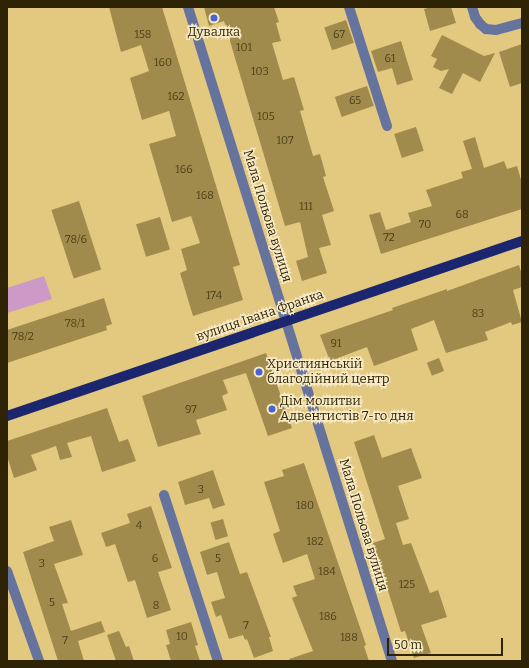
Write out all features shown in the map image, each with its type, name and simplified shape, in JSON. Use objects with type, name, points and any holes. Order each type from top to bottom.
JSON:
[{"type":"main road","name":"вулиця Івана Франка","points":[[7,416],[522,241]]},
{"type":"street","name":"Мала Польова вулиця","points":[[188,7],[392,661]]},
{"type":"street","points":[[348,7],[387,126]]},
{"type":"street","points":[[472,7],[475,17],[486,29],[496,30],[522,23]]},
{"type":"street","points":[[164,495],[218,661]]},
{"type":"street","points":[[7,571],[39,661]]},
{"type":"shaded area","points":[[44,276],[52,299],[7,313],[7,288]]},
{"type":"building","points":[[109,7],[162,7],[240,265],[233,267],[243,300],[193,316],[180,273],[187,270],[181,249],[200,243],[191,216],[172,222],[149,144],[176,136],[169,111],[142,120],[130,78],[149,71],[141,45],[121,52]]},
{"type":"building","points":[[204,7],[274,7],[279,22],[276,23],[281,41],[272,43],[283,80],[294,77],[304,110],[300,111],[313,156],[320,154],[326,176],[323,177],[334,211],[322,215],[331,245],[319,248],[327,273],[302,281],[296,261],[308,257],[300,222],[285,226],[224,21],[209,26]]},
{"type":"building","points":[[431,7],[451,7],[456,23],[430,31],[424,9]]},
{"type":"building","points":[[346,20],[354,43],[332,50],[324,27]]},
{"type":"building","points":[[442,35],[484,56],[495,53],[480,82],[463,73],[452,94],[439,88],[449,69],[441,71],[433,67],[437,59],[431,56]]},
{"type":"building","points":[[401,41],[413,80],[397,85],[392,68],[378,72],[371,51]]},
{"type":"building","points":[[522,44],[522,83],[510,87],[499,52]]},
{"type":"building","points":[[367,86],[374,106],[342,117],[335,97]]},
{"type":"building","points":[[416,127],[424,151],[402,158],[394,134]]},
{"type":"building","points":[[475,137],[484,168],[504,161],[507,169],[517,166],[522,183],[522,209],[381,254],[369,215],[380,212],[386,230],[411,222],[408,213],[432,206],[426,190],[463,178],[461,172],[472,169],[463,141]]},
{"type":"building","points":[[79,201],[101,269],[74,278],[51,210]]},
{"type":"building","points":[[160,217],[170,250],[146,257],[136,224]]},
{"type":"building","points":[[519,265],[522,275],[522,287],[513,290],[522,322],[512,325],[511,322],[485,332],[488,340],[446,353],[434,320],[411,329],[418,350],[374,366],[367,347],[330,361],[320,335],[393,310],[392,308],[447,289],[447,291]]},
{"type":"building","points":[[104,298],[112,324],[106,326],[107,330],[7,363],[7,330]]},
{"type":"building","points":[[266,353],[292,428],[268,436],[246,373],[223,380],[228,393],[222,396],[227,410],[196,420],[201,434],[158,447],[142,396]]},
{"type":"building","points":[[439,358],[444,371],[432,376],[427,363]]},
{"type":"building","points":[[107,408],[119,442],[128,439],[136,461],[102,472],[91,436],[67,443],[72,457],[60,460],[56,446],[31,455],[37,470],[14,478],[7,456],[7,441]]},
{"type":"building","points":[[374,435],[382,458],[411,448],[422,478],[398,486],[409,519],[396,523],[403,545],[411,543],[430,593],[438,590],[447,617],[421,625],[431,653],[414,658],[405,631],[401,632],[373,543],[385,539],[354,442]]},
{"type":"building","points":[[304,463],[366,645],[364,646],[369,661],[290,661],[289,659],[313,651],[292,598],[297,596],[293,586],[315,579],[307,554],[283,563],[273,534],[280,531],[264,482],[284,476],[282,470]]},
{"type":"building","points":[[213,470],[225,505],[213,509],[209,498],[185,505],[178,482]]},
{"type":"building","points":[[151,506],[172,568],[158,572],[171,610],[147,618],[135,580],[128,582],[115,544],[106,547],[101,533],[130,523],[127,514]]},
{"type":"building","points":[[223,519],[228,536],[215,540],[211,523]]},
{"type":"building","points":[[71,520],[83,555],[54,564],[68,603],[62,604],[71,631],[101,621],[105,632],[78,641],[84,661],[58,661],[23,552],[54,541],[49,527]]},
{"type":"building","points":[[229,542],[240,574],[247,572],[271,637],[269,637],[273,651],[254,658],[247,639],[245,640],[243,635],[229,639],[221,615],[216,617],[211,602],[225,598],[217,572],[207,575],[200,552]]},
{"type":"building","points":[[191,622],[198,645],[195,646],[200,661],[171,661],[166,645],[170,644],[166,630]]},
{"type":"building","points":[[119,631],[126,647],[129,646],[134,661],[116,661],[107,635]]},
{"type":"place","name":"Дувалка","points":[[214,18]]},
{"type":"place","name":"Християнській благодійний центр","points":[[259,372]]},
{"type":"place","name":"Дім молитви Адвентистів 7-го дня","points":[[272,409]]}]
